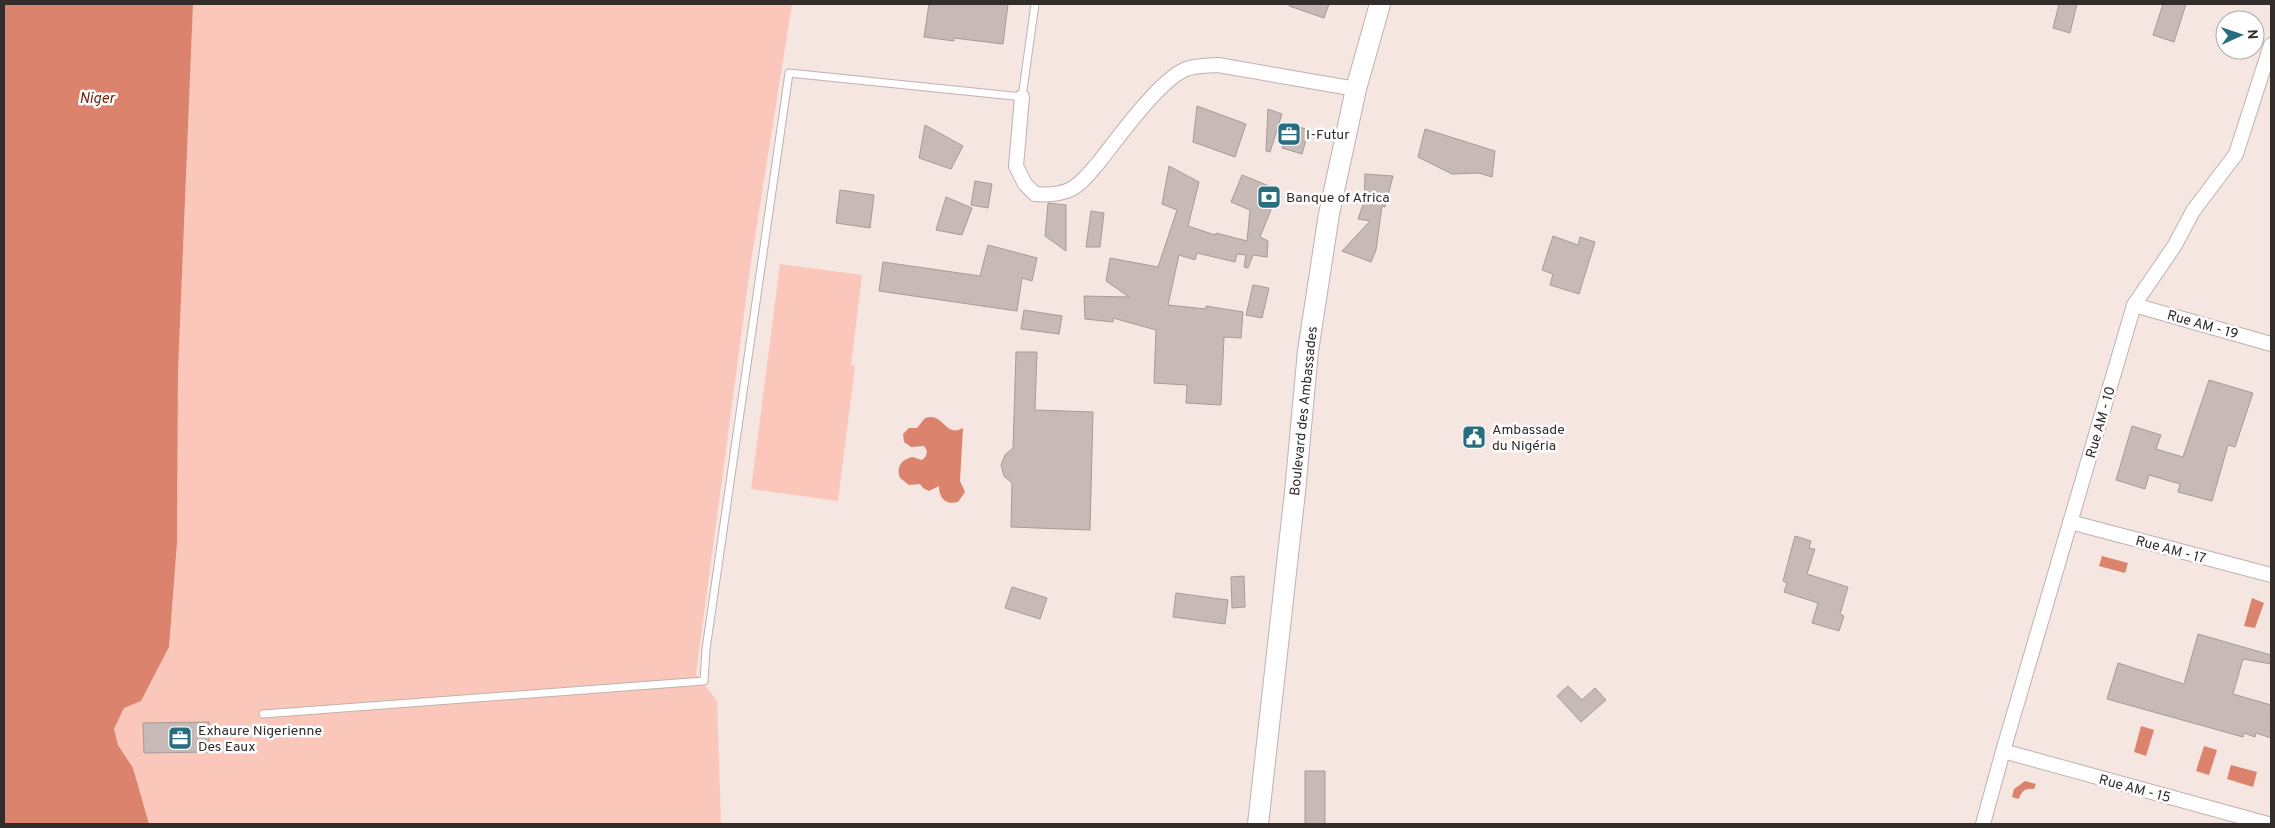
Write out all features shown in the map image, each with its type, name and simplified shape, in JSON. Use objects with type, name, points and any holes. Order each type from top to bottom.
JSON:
[{"type":"main road","name":"Boulevard des Ambassades","points":[[1258,824],[1294,502],[1308,351],[1329,214],[1356,88],[1380,4]]},
{"type":"street","name":"Rue AM - 10","points":[[1983,824],[2134,305],[2175,245],[2193,212],[2236,154],[2271,44]]},
{"type":"street","points":[[1022,97],[1016,166],[1025,184],[1035,194],[1050,195],[1070,190],[1086,178],[1151,98],[1174,76],[1185,69],[1201,66],[1218,66],[1356,88]]},
{"type":"street","name":"Rue AM - 19","points":[[2134,305],[2271,344]]},
{"type":"street","name":"Rue AM - 17","points":[[2070,522],[2271,575]]},
{"type":"street","name":"Rue AM - 15","points":[[2003,751],[2268,824]]},
{"type":"lane","points":[[263,714],[704,681],[706,649],[788,73],[1022,97],[1035,4]]},
{"type":"shaded area","points":[[193,4],[792,4],[751,262],[696,674],[717,701],[721,824],[149,824],[133,768],[118,745],[114,729],[124,708],[141,701],[169,647],[177,543],[178,372]]},
{"type":"shaded area","points":[[780,264],[862,275],[851,365],[855,366],[838,501],[751,489]]},
{"type":"water","name":"Niger","points":[[4,4],[193,4],[178,372],[177,543],[169,647],[141,701],[124,708],[114,729],[118,745],[133,768],[149,824],[4,824]]},
{"type":"water","points":[[931,417],[940,420],[950,429],[958,430],[963,428],[960,481],[965,492],[958,502],[953,503],[944,500],[940,494],[939,486],[929,491],[920,484],[909,485],[900,478],[899,467],[902,462],[912,457],[922,460],[926,456],[927,451],[924,446],[911,447],[904,442],[903,434],[909,428],[917,428],[925,418]]},
{"type":"water","points":[[2102,556],[2128,563],[2125,573],[2099,566]]},
{"type":"water","points":[[2252,598],[2264,603],[2255,628],[2244,626]]},
{"type":"water","points":[[2141,726],[2154,730],[2146,756],[2134,752]]},
{"type":"water","points":[[2204,746],[2217,750],[2209,775],[2196,771]]},
{"type":"water","points":[[2231,765],[2257,772],[2253,787],[2227,779]]},
{"type":"water","points":[[2025,781],[2036,784],[2034,789],[2024,791],[2019,799],[2012,797],[2014,789]]},
{"type":"building","points":[[929,4],[1008,4],[1003,44],[954,38],[954,41],[924,37]]},
{"type":"building","points":[[1290,4],[1329,4],[1324,18],[1289,6]]},
{"type":"building","points":[[2059,4],[2077,4],[2070,33],[2053,28]]},
{"type":"building","points":[[2163,4],[2186,4],[2174,42],[2153,35]]},
{"type":"building","points":[[1197,106],[1246,124],[1235,157],[1193,142]]},
{"type":"building","points":[[1268,109],[1282,114],[1270,152],[1266,151]]},
{"type":"building","points":[[1289,124],[1309,130],[1302,154],[1282,148]]},
{"type":"building","points":[[925,125],[963,146],[951,169],[919,158]]},
{"type":"building","points":[[1425,129],[1495,151],[1492,177],[1479,173],[1452,174],[1418,157]]},
{"type":"building","points":[[1169,166],[1199,182],[1188,226],[1215,235],[1216,233],[1247,241],[1250,210],[1231,202],[1242,175],[1279,190],[1260,237],[1268,241],[1267,257],[1253,255],[1248,268],[1244,267],[1246,255],[1237,254],[1235,262],[1197,253],[1195,260],[1179,255],[1168,305],[1206,309],[1206,306],[1243,312],[1241,338],[1224,337],[1221,405],[1186,403],[1187,385],[1154,383],[1156,330],[1113,318],[1113,322],[1085,319],[1084,296],[1129,297],[1106,281],[1110,258],[1158,267],[1177,210],[1162,204]]},
{"type":"building","points":[[1365,174],[1393,176],[1385,207],[1382,206],[1376,250],[1371,262],[1342,251],[1370,221],[1358,219],[1364,202]]},
{"type":"building","points":[[975,181],[992,184],[988,208],[971,205]]},
{"type":"building","points":[[840,190],[874,195],[870,228],[836,223]]},
{"type":"building","points":[[946,197],[972,208],[962,235],[936,230]]},
{"type":"building","points":[[1048,203],[1066,205],[1066,251],[1045,236]]},
{"type":"building","points":[[1091,211],[1104,213],[1100,247],[1086,247]]},
{"type":"building","points":[[1553,236],[1578,245],[1580,237],[1595,242],[1579,294],[1550,285],[1553,274],[1542,270]]},
{"type":"building","points":[[988,245],[1037,258],[1032,281],[1022,278],[1017,311],[879,291],[883,262],[980,276]]},
{"type":"building","points":[[1253,285],[1269,288],[1262,318],[1246,315]]},
{"type":"building","points":[[1024,310],[1062,316],[1059,334],[1021,329]]},
{"type":"building","points":[[1016,352],[1037,352],[1035,410],[1093,412],[1090,530],[1011,527],[1012,483],[1004,476],[1001,465],[1005,455],[1013,448]]},
{"type":"building","points":[[2209,380],[2253,393],[2235,447],[2228,445],[2212,501],[2178,492],[2180,484],[2149,475],[2145,489],[2116,480],[2132,426],[2161,435],[2156,449],[2183,457]]},
{"type":"building","points":[[1795,536],[1811,541],[1809,548],[1815,549],[1807,574],[1848,587],[1840,614],[1844,616],[1839,631],[1812,623],[1818,603],[1784,592],[1787,583],[1783,581]]},
{"type":"building","points":[[1244,576],[1245,607],[1232,608],[1231,577]]},
{"type":"building","points":[[1012,587],[1047,598],[1040,619],[1005,608]]},
{"type":"building","points":[[1176,593],[1228,600],[1225,624],[1173,617]]},
{"type":"building","points":[[2198,634],[2271,655],[2271,664],[2243,659],[2233,694],[2271,705],[2271,738],[2256,733],[2255,737],[2244,733],[2243,737],[2107,699],[2118,663],[2184,684]]},
{"type":"building","points":[[1568,686],[1582,700],[1595,688],[1606,700],[1581,722],[1557,696]]},
{"type":"building","points":[[209,722],[209,752],[144,753],[143,723]]},
{"type":"building","points":[[1305,771],[1325,771],[1325,824],[1305,824]]},
{"type":"place","name":"I-Futur","points":[[1289,134]]},
{"type":"place","name":"Banque of Africa","points":[[1269,197]]},
{"type":"place","name":"Ambassade du Nigéria","points":[[1474,437]]},
{"type":"place","name":"Exhaure Nigerienne Des Eaux","points":[[180,738]]}]
